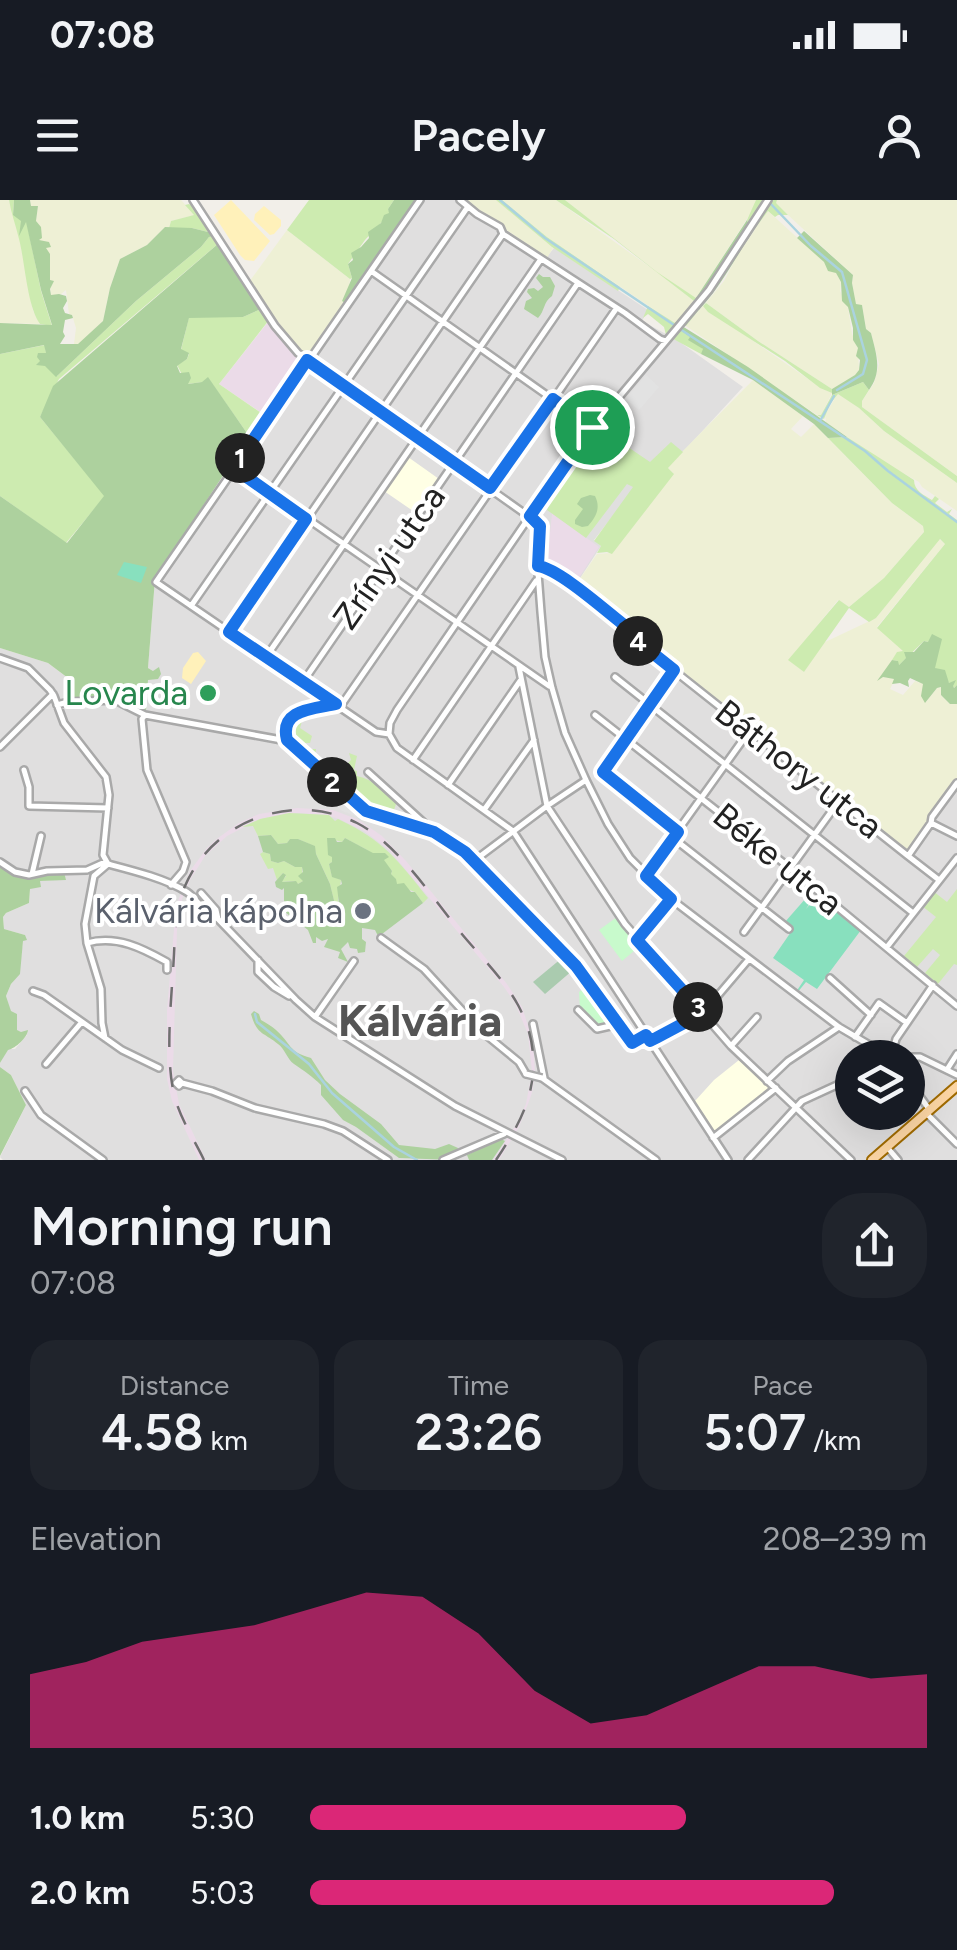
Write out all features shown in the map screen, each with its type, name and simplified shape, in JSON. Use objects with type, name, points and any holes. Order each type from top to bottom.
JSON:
[{"type":"main road","points":[[872,1160],[957,1086]]},
{"type":"street","points":[[193,200],[283,338],[307,360],[539,524],[538,578],[545,657],[552,688],[586,780],[618,842],[671,899],[860,1040]]},
{"type":"street","points":[[390,734],[376,732],[157,583],[157,579],[420,200]]},
{"type":"street","points":[[460,200],[503,234],[660,340],[666,340]]},
{"type":"street","points":[[728,1160],[513,831],[397,748],[390,723],[592,427],[715,282],[768,200]]},
{"type":"street","points":[[191,606],[467,208]]},
{"type":"street","points":[[229,632],[503,234]]},
{"type":"street","points":[[266,657],[541,258]]},
{"type":"street","points":[[371,271],[592,427]]},
{"type":"street","name":"Zrínyi utca","points":[[302,682],[578,283]]},
{"type":"street","points":[[287,740],[286,726],[292,717],[338,706],[616,309]]},
{"type":"street","points":[[234,468],[552,688]]},
{"type":"street","name":"Báthory utca","points":[[538,566],[550,569],[634,633],[635,639],[908,856],[931,823],[957,836]]},
{"type":"street","points":[[413,760],[538,578]]},
{"type":"street","points":[[0,658],[26,667],[53,694],[64,723],[106,778],[106,863]]},
{"type":"street","points":[[520,667],[548,806],[637,940],[732,1046],[851,1160]]},
{"type":"street","points":[[674,670],[603,772],[678,832]]},
{"type":"street","points":[[615,678],[913,913]]},
{"type":"street","points":[[448,785],[522,679]]},
{"type":"street","points":[[0,747],[53,694]]},
{"type":"street","points":[[57,705],[115,700],[146,716],[287,740],[366,811],[434,832],[456,844],[555,943],[632,1043],[698,1011],[703,1013]]},
{"type":"street","points":[[146,716],[142,719],[147,770],[186,862],[171,885]]},
{"type":"street","name":"Béke utca","points":[[595,716],[702,797],[957,1006]]},
{"type":"street","points":[[646,876],[750,730]]},
{"type":"street","points":[[484,810],[534,740]]},
{"type":"street","points":[[24,770],[28,804],[108,808]]},
{"type":"street","points":[[368,772],[434,832]]},
{"type":"street","points":[[474,860],[586,780]]},
{"type":"street","points":[[931,823],[957,783]]},
{"type":"street","points":[[744,932],[840,801]]},
{"type":"street","points":[[32,874],[41,836]]},
{"type":"street","points":[[673,838],[788,929]]},
{"type":"street","points":[[908,856],[939,880]]},
{"type":"street","points":[[887,947],[957,858]]},
{"type":"street","points":[[0,862],[16,872],[32,874],[87,870],[106,863],[192,895],[208,915],[218,919],[258,960],[273,982],[315,1017],[455,1106],[562,1160]]},
{"type":"street","points":[[105,1038],[86,919],[94,876],[106,863]]},
{"type":"street","points":[[201,893],[216,910],[218,919]]},
{"type":"street","points":[[637,940],[671,899]]},
{"type":"street","points":[[381,938],[424,970],[480,1030],[519,1062],[526,1074],[543,1078],[656,1160]]},
{"type":"street","points":[[87,943],[104,939],[122,941],[167,962],[167,970]]},
{"type":"street","points":[[703,1013],[748,959]]},
{"type":"street","points":[[315,1017],[354,961]]},
{"type":"street","points":[[830,978],[871,1015]]},
{"type":"street","points":[[896,1040],[932,986]]},
{"type":"street","points":[[33,991],[122,1050],[160,1068]]},
{"type":"street","points":[[855,1037],[880,1003],[908,1023]]},
{"type":"street","points":[[578,1010],[597,1029],[618,1024]]},
{"type":"street","points":[[732,1046],[757,1017]]},
{"type":"street","points":[[46,1064],[80,1022]]},
{"type":"street","points":[[533,1024],[543,1078]]},
{"type":"street","points":[[768,1081],[788,1060],[840,1027]]},
{"type":"street","points":[[948,1070],[957,1054]]},
{"type":"street","points":[[925,1059],[957,1075]]},
{"type":"street","points":[[182,1083],[255,1108],[343,1131],[388,1160]]},
{"type":"street","points":[[748,1160],[796,1106],[835,1086]]},
{"type":"street","points":[[712,1138],[776,1088]]},
{"type":"street","points":[[25,1091],[40,1115],[103,1160]]},
{"type":"street","points":[[925,1108],[957,1144]]},
{"type":"street","points":[[443,1160],[508,1134]]},
{"type":"street","points":[[887,1147],[898,1160]]},
{"type":"shaded area","points":[[0,200],[9,200],[33,311],[40,324],[0,323]]},
{"type":"shaded area","points":[[30,200],[181,200],[195,215],[171,221],[169,228],[164,228],[147,245],[120,259],[103,321],[78,345],[74,344],[76,328],[69,314],[66,290],[51,296],[49,270],[38,241],[38,206],[31,206]]},
{"type":"shaded area","points":[[418,200],[461,200],[546,258],[554,248],[648,310],[642,321],[677,340],[743,387],[683,452],[622,504],[594,540],[601,546],[575,586],[907,850],[957,781],[957,1160],[3,1160],[0,1157],[26,1105],[11,1075],[0,1063],[8,1049],[15,1049],[27,1035],[16,1030],[6,996],[19,974],[25,935],[4,929],[3,917],[29,903],[30,889],[40,881],[66,879],[29,876],[0,863],[0,648],[48,663],[68,678],[73,698],[115,696],[145,711],[148,680],[153,671],[148,668],[155,579],[249,436]]},
{"type":"shaded area","points":[[463,200],[497,200],[553,248],[547,258]]},
{"type":"shaded area","points":[[502,200],[556,200],[654,270],[565,200],[756,200],[696,298],[666,279],[694,301],[675,324],[547,237]]},
{"type":"shaded area","points":[[957,200],[957,476],[862,407],[879,364],[862,305],[856,305],[853,275],[775,203]]},
{"type":"shaded area","points":[[768,211],[841,282],[840,291],[858,348],[859,370],[832,389],[706,303]]},
{"type":"shaded area","points":[[287,230],[350,279],[342,301],[345,303],[306,357],[249,282]]},
{"type":"shaded area","points":[[703,306],[832,393],[821,415],[686,326]]},
{"type":"shaded area","points":[[268,322],[302,363],[266,416],[219,384]]},
{"type":"shaded area","points":[[646,375],[659,387],[639,410],[626,399]]},
{"type":"shaded area","points":[[753,380],[803,416],[791,429],[801,437],[814,424],[892,503],[923,526],[924,532],[884,578],[849,607],[838,600],[789,660],[804,672],[823,643],[876,618],[939,539],[945,544],[877,627],[904,651],[883,677],[895,679],[890,689],[903,695],[915,681],[924,684],[926,702],[942,687],[941,695],[950,704],[957,704],[957,781],[907,851],[575,586],[597,554],[612,553],[673,473],[668,468],[672,462]]},
{"type":"shaded area","points":[[838,393],[957,483],[957,511],[826,422],[825,415]]},
{"type":"shaded area","points":[[408,457],[439,479],[416,513],[384,491]]},
{"type":"shaded area","points":[[552,513],[599,547],[575,584],[547,564]]},
{"type":"shaded area","points":[[321,774],[359,809],[356,816],[329,800],[319,779]]},
{"type":"shaded area","points":[[297,808],[333,810],[359,820],[382,836],[522,1007],[533,1041],[532,1093],[519,1127],[499,1160],[493,1160],[526,1104],[532,1072],[528,1034],[515,1003],[389,850],[339,819],[298,813],[260,819],[227,836],[205,856],[182,899],[177,930],[173,1071],[179,1104],[206,1160],[199,1160],[172,1101],[167,1079],[167,1010],[176,906],[190,871],[218,838],[259,814]]},
{"type":"shaded area","points":[[562,958],[573,970],[545,994],[533,982]]},
{"type":"shaded area","points":[[739,1060],[772,1089],[715,1133],[695,1101]]},
{"type":"green space","points":[[9,200],[14,200],[13,214],[26,219],[52,326],[40,324],[32,306]]},
{"type":"green space","points":[[14,200],[30,200],[31,206],[38,206],[36,221],[42,238],[39,240],[49,242],[51,247],[46,248],[50,254],[50,280],[54,281],[51,295],[66,296],[63,308],[73,318],[65,320],[65,336],[60,344],[78,344],[103,321],[120,259],[147,245],[165,227],[192,228],[214,236],[136,301],[56,377],[45,366],[36,365],[40,361],[38,353],[46,353],[44,345],[0,354],[0,323],[52,325],[26,222],[19,236],[21,221],[13,215]]},
{"type":"green space","points":[[309,200],[394,200],[388,209],[390,213],[348,264],[352,278],[287,230]]},
{"type":"green space","points":[[394,200],[418,200],[345,303],[342,301],[352,278],[348,264],[353,260],[351,253],[369,238],[368,232],[381,223]]},
{"type":"green space","points":[[496,200],[502,200],[547,237],[620,287],[618,291],[552,247]]},
{"type":"green space","points":[[556,200],[565,200],[696,298],[699,310],[682,326],[704,350],[701,354],[666,335],[664,327],[648,314],[643,318],[648,306],[675,323],[694,301]]},
{"type":"green space","points":[[756,200],[777,200],[788,215],[775,217],[768,211],[752,233],[747,220]]},
{"type":"green space","points":[[189,204],[212,233],[169,228],[171,221],[194,215],[185,205]]},
{"type":"green space","points":[[747,220],[752,233],[699,310],[696,298]]},
{"type":"green space","points":[[804,231],[853,275],[856,304],[862,305],[876,355],[876,376],[869,390],[863,382],[832,395],[832,389],[859,370],[858,348],[848,307],[842,301],[841,282],[797,238]]},
{"type":"green space","points":[[214,236],[219,243],[59,379],[40,417],[105,496],[66,543],[0,496],[0,354],[45,345],[41,361],[57,376],[136,301]]},
{"type":"green space","points":[[219,243],[261,309],[243,317],[189,318],[181,349],[189,353],[177,366],[180,373],[189,372],[188,384],[208,377],[249,436],[155,579],[148,668],[153,671],[159,667],[161,674],[158,679],[148,680],[146,711],[115,696],[73,698],[68,678],[48,663],[0,648],[0,496],[67,543],[104,496],[40,417],[53,386]]},
{"type":"green space","points":[[539,274],[550,277],[555,286],[538,318],[524,309],[526,301],[532,298],[528,289],[538,291],[543,287],[536,278]]},
{"type":"green space","points":[[706,303],[832,389],[832,393],[708,312],[703,306]]},
{"type":"green space","points":[[261,309],[269,320],[219,384],[264,415],[247,433],[208,378],[187,384],[177,365],[189,354],[181,350],[189,317],[243,317]]},
{"type":"green space","points":[[682,326],[847,437],[828,438],[753,380],[701,354],[703,349],[688,340],[690,337],[679,329]]},
{"type":"green space","points":[[863,382],[869,390],[862,407],[957,476],[957,483],[838,394],[824,419],[817,415],[821,415],[832,395]]},
{"type":"green space","points":[[600,428],[650,462],[671,442],[683,452],[668,468],[674,474],[612,554],[597,553],[601,546],[594,541],[633,487],[627,484],[586,538],[547,510],[562,477]]},
{"type":"green space","points":[[847,437],[914,480],[920,492],[932,500],[935,496],[939,499],[935,503],[947,512],[952,509],[949,514],[957,520],[954,688],[935,668],[928,642],[924,641],[898,666],[898,661],[892,660],[897,652],[903,651],[877,628],[945,544],[940,539],[876,618],[869,622],[849,608],[804,672],[788,660],[839,600],[849,607],[884,578],[924,532],[923,526],[892,503],[828,438]]},
{"type":"green space","points":[[590,495],[597,500],[597,512],[588,526],[582,527],[575,524],[583,509],[577,504]]},
{"type":"green space","points":[[124,562],[147,567],[141,583],[117,575]]},
{"type":"green space","points":[[932,634],[942,639],[935,668],[945,670],[949,683],[956,680],[953,686],[957,685],[957,704],[950,704],[941,695],[941,687],[925,703],[921,696],[923,684],[910,678],[909,687],[892,684],[894,679],[883,677],[877,681],[892,660],[899,665],[906,658],[904,652],[914,652]]},
{"type":"green space","points":[[294,719],[302,721],[300,728],[312,736],[310,743],[305,743],[309,749],[316,749],[315,756],[334,768],[338,760],[340,776],[351,776],[346,772],[351,766],[349,753],[357,756],[357,776],[397,801],[394,810],[409,825],[367,810],[288,740],[286,728]]},
{"type":"green space","points":[[289,813],[329,815],[367,835],[398,861],[428,898],[423,903],[415,892],[397,885],[392,871],[371,852],[345,838],[342,842],[328,838],[328,854],[333,856],[329,864],[332,876],[341,880],[339,922],[330,884],[314,846],[298,839],[278,844],[271,835],[258,836],[253,826],[242,827]]},
{"type":"green space","points":[[271,835],[278,844],[298,839],[315,846],[339,921],[337,887],[342,884],[332,877],[327,838],[342,842],[345,838],[373,853],[385,853],[389,857],[384,860],[397,884],[404,883],[423,903],[378,936],[375,930],[362,928],[365,952],[358,953],[348,942],[341,949],[348,962],[338,958],[340,952],[324,947],[328,939],[316,937],[313,943],[308,930],[285,912],[288,906],[284,888],[276,887],[275,882],[283,873],[286,875],[282,882],[298,884],[303,881],[298,876],[303,872],[302,867],[271,861],[270,854],[263,852],[258,836]]},
{"type":"green space","points":[[260,854],[270,854],[271,861],[302,867],[303,881],[281,882],[286,876],[283,873],[277,880],[273,868],[268,869]]},
{"type":"green space","points":[[0,863],[29,876],[64,872],[66,880],[40,881],[41,887],[30,889],[29,903],[3,917],[4,929],[25,935],[27,940],[23,941],[20,974],[6,996],[11,1011],[17,1014],[17,1030],[28,1030],[0,1063]]},
{"type":"green space","points":[[957,889],[957,965],[938,984],[925,973],[940,955],[933,949],[917,967],[904,956],[936,917],[922,906],[933,891],[947,902]]},
{"type":"green space","points":[[818,895],[861,930],[817,989],[806,982],[797,993],[804,980],[773,958],[793,929],[785,922],[806,898],[811,901],[806,909]]},
{"type":"green space","points":[[617,917],[640,946],[622,961],[599,930]]},
{"type":"green space","points":[[588,985],[616,1023],[597,1027],[580,1009],[579,992]]},
{"type":"green space","points":[[254,1011],[294,1050],[311,1058],[325,1080],[381,1124],[399,1145],[435,1149],[449,1144],[458,1148],[454,1160],[399,1158],[343,1120],[321,1095],[321,1085],[258,1030],[251,1014]]},
{"type":"green space","points":[[0,1067],[11,1075],[26,1105],[0,1156]]},
{"type":"green space","points":[[501,1139],[505,1141],[492,1160],[469,1160],[467,1155]]},
{"type":"sand","points":[[231,200],[270,241],[254,261],[240,255],[214,215]]},
{"type":"sand","points":[[264,206],[281,220],[274,234],[270,235],[254,220]]},
{"type":"sand","points":[[198,652],[206,661],[191,684],[182,678],[183,668]]},
{"type":"waterway","points":[[500,200],[545,238],[674,325]]},
{"type":"waterway","points":[[769,202],[842,272],[867,360],[863,374],[837,390]]},
{"type":"waterway","points":[[680,329],[865,451],[957,522]]},
{"type":"waterway","points":[[820,421],[834,396]]},
{"type":"waterway","points":[[360,818],[374,820]]},
{"type":"waterway","points":[[255,1014],[257,1022],[309,1064],[332,1093],[394,1147],[417,1160]]},
{"type":"railway","points":[[204,1160],[178,1106],[170,1064],[175,937],[182,894],[198,863],[235,829],[282,811],[307,810],[357,823],[386,844],[414,872],[518,1005],[531,1042],[532,1084],[518,1123],[496,1160]]},
{"type":"place","name":"Lovarda","points":[[208,693]]},
{"type":"place","name":"Kálvária kápolna","points":[[363,911]]},
{"type":"district","name":"Kálvária","points":[[420,1020]]},
{"type":"route","points":[[307,360],[490,488],[553,399],[592,427],[530,516],[540,526],[538,566],[550,569],[586,595],[674,670],[603,772],[678,832],[646,876],[671,899],[637,940],[703,1013],[650,1041],[646,1035],[633,1043],[576,966],[456,844],[434,832],[366,811],[287,740],[286,726],[292,717],[336,704],[229,632],[306,519],[234,468],[307,360]]}]
